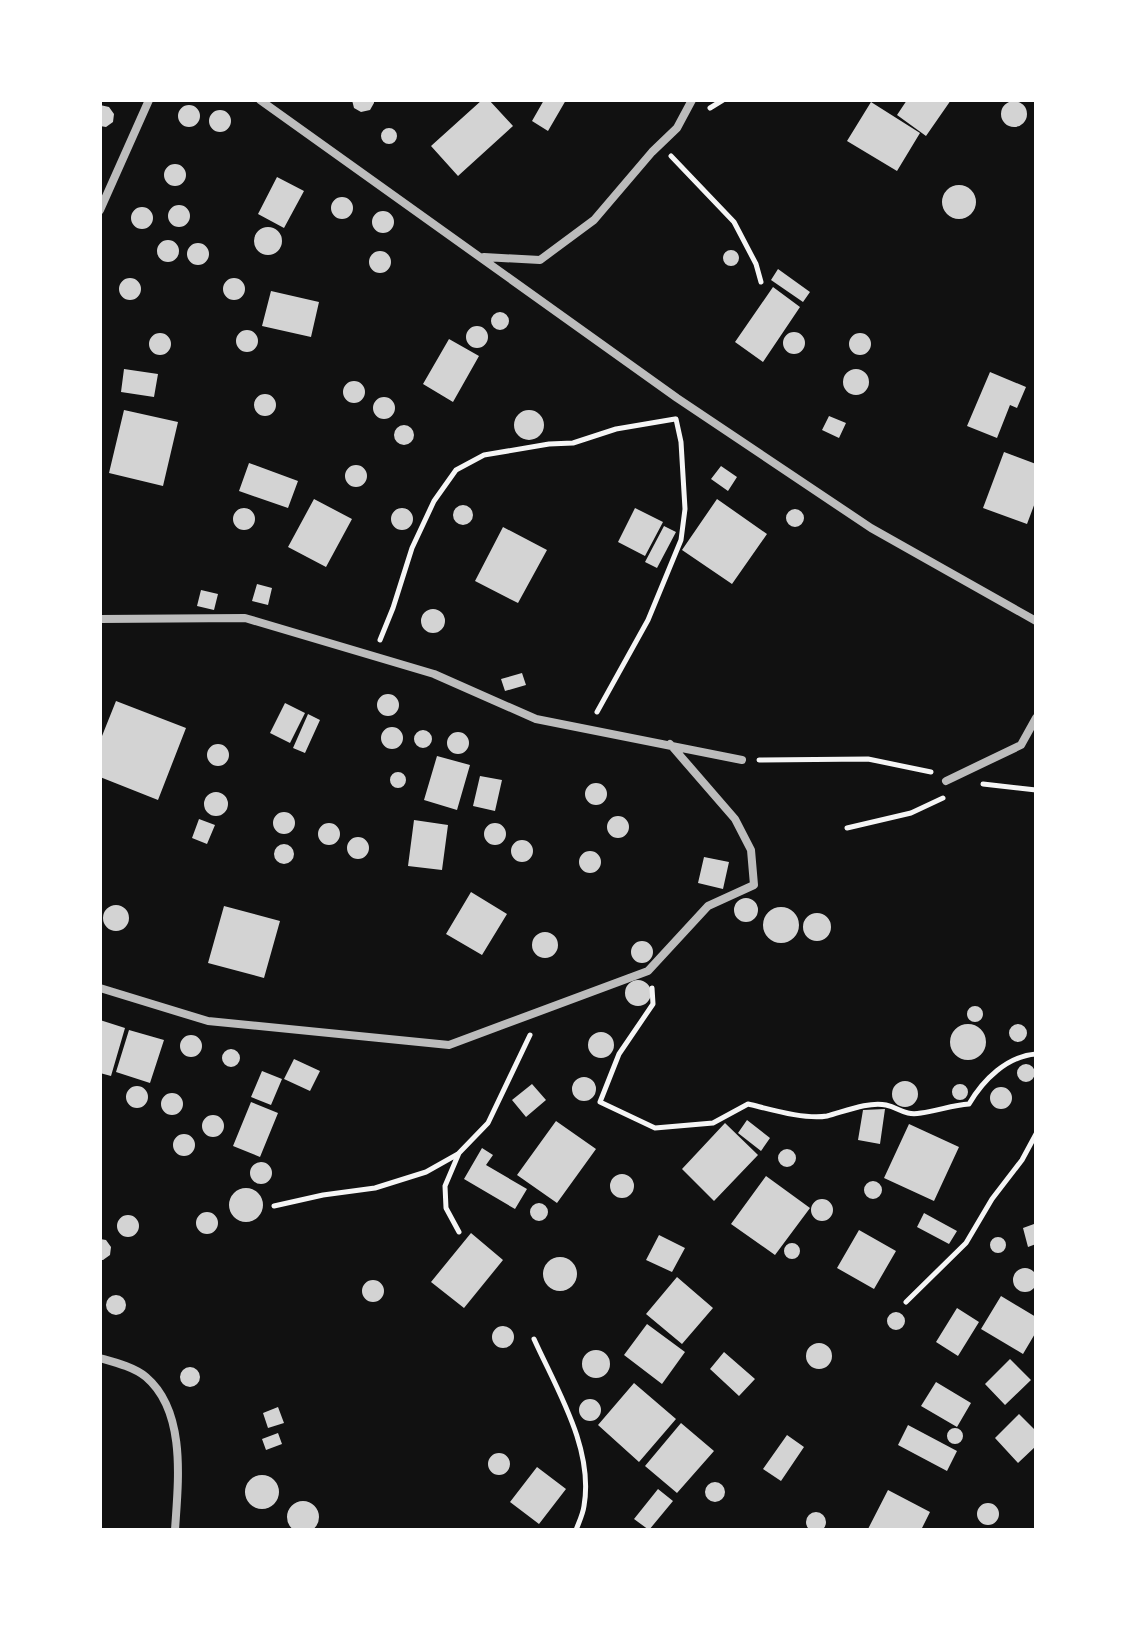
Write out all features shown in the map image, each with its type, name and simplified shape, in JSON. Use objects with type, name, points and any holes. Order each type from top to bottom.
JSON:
[{"type":"street","points":[[100,210],[149,100]]},
{"type":"street","points":[[260,100],[677,398],[871,528],[1036,621]]},
{"type":"street","points":[[482,257],[540,260],[594,220],[677,128],[692,100]]},
{"type":"street","points":[[100,619],[245,618],[434,674],[536,719],[742,760]]},
{"type":"street","points":[[946,781],[1021,745],[1036,718]]},
{"type":"street","points":[[100,988],[208,1021],[449,1045],[648,971],[708,906],[754,885],[751,850],[735,819],[670,744]]},
{"type":"street","points":[[100,1358],[145,1376],[165,1402],[179,1454],[175,1530]]},
{"type":"path","points":[[661,143],[734,222],[756,264],[761,282]]},
{"type":"path","points":[[590,729],[648,620],[681,540],[685,509],[681,442],[676,419],[677,398]]},
{"type":"path","points":[[373,656],[428,512],[456,470],[484,455],[573,443],[616,429],[676,419]]},
{"type":"path","points":[[742,760],[868,759],[926,769],[946,781],[1036,790]]},
{"type":"path","points":[[847,828],[911,813],[949,795]]},
{"type":"path","points":[[648,971],[653,1004],[619,1054],[600,1102],[655,1128],[713,1123],[748,1104],[825,1116],[851,1107],[886,1104],[901,1113],[920,1114],[947,1105],[969,1104],[980,1085],[1004,1066],[1026,1055],[1036,1054]]},
{"type":"path","points":[[274,1206],[375,1188],[426,1172],[459,1153],[488,1123],[540,1012]]},
{"type":"path","points":[[906,1302],[966,1243],[1036,1134]]},
{"type":"path","points":[[459,1153],[445,1186],[446,1208],[459,1232]]},
{"type":"path","points":[[534,1339],[576,1435],[585,1475],[584,1508],[576,1530]]},
{"type":"building","points":[[352,100],[374,100],[374,103],[370,110],[361,112],[354,108]]},
{"type":"building","points":[[482,100],[489,100],[513,126],[458,176],[431,146]]},
{"type":"building","points":[[544,100],[566,100],[548,131],[532,121]]},
{"type":"building","points":[[907,100],[951,100],[926,136],[897,115]]},
{"type":"building","points":[[1014,101],[1023,105],[1027,114],[1023,123],[1014,127],[1005,123],[1001,114],[1005,105]]},
{"type":"building","points":[[871,102],[920,133],[897,171],[847,141]]},
{"type":"building","points":[[100,105],[109,107],[114,114],[113,122],[106,127],[100,126]]},
{"type":"building","points":[[189,105],[197,108],[200,116],[197,124],[189,127],[181,124],[178,116],[181,108]]},
{"type":"building","points":[[220,110],[228,113],[231,121],[228,129],[220,132],[212,129],[209,121],[212,113]]},
{"type":"building","points":[[386,128],[392,128],[397,136],[395,142],[386,144],[381,139],[381,133]]},
{"type":"building","points":[[175,164],[183,167],[186,175],[183,183],[175,186],[167,183],[164,175],[167,167]]},
{"type":"building","points":[[277,177],[304,191],[284,228],[258,214]]},
{"type":"building","points":[[959,185],[971,190],[976,202],[971,214],[959,219],[947,214],[942,202],[947,190]]},
{"type":"building","points":[[342,197],[350,200],[353,208],[350,216],[342,219],[334,216],[331,208],[334,200]]},
{"type":"building","points":[[179,205],[187,208],[190,216],[187,224],[179,227],[171,224],[168,216],[171,208]]},
{"type":"building","points":[[142,207],[150,210],[153,218],[150,226],[142,229],[134,226],[131,218],[134,210]]},
{"type":"building","points":[[383,211],[391,214],[394,222],[391,230],[383,233],[375,230],[372,222],[375,214]]},
{"type":"building","points":[[268,227],[278,231],[282,241],[278,251],[268,255],[258,251],[254,241],[258,231]]},
{"type":"building","points":[[168,240],[176,243],[179,251],[176,259],[168,262],[160,259],[157,251],[160,243]]},
{"type":"building","points":[[198,243],[206,246],[209,254],[206,262],[198,265],[190,262],[187,254],[190,246]]},
{"type":"building","points":[[731,250],[737,252],[737,264],[731,266],[725,264],[723,258],[725,252]]},
{"type":"building","points":[[380,251],[388,254],[391,262],[388,270],[380,273],[372,270],[369,262],[372,254]]},
{"type":"building","points":[[778,269],[810,292],[803,302],[771,280]]},
{"type":"building","points":[[130,278],[138,281],[141,289],[138,297],[130,300],[122,297],[119,289],[122,281]]},
{"type":"building","points":[[234,278],[242,281],[245,289],[242,297],[234,300],[226,297],[223,289],[226,281]]},
{"type":"building","points":[[773,287],[800,307],[763,362],[735,342]]},
{"type":"building","points":[[271,291],[319,302],[311,337],[262,326]]},
{"type":"building","points":[[500,312],[509,321],[500,330],[491,321]]},
{"type":"building","points":[[477,326],[485,329],[488,337],[485,345],[477,348],[469,345],[466,337],[469,329]]},
{"type":"building","points":[[247,330],[255,333],[258,341],[255,349],[247,352],[239,349],[236,341],[239,333]]},
{"type":"building","points":[[794,332],[802,335],[805,343],[802,351],[794,354],[786,351],[783,343],[786,335]]},
{"type":"building","points":[[160,333],[168,336],[171,344],[168,352],[160,355],[152,352],[149,344],[152,336]]},
{"type":"building","points":[[860,333],[868,336],[871,344],[868,352],[860,355],[852,352],[849,344],[852,336]]},
{"type":"building","points":[[449,339],[479,356],[453,402],[423,384]]},
{"type":"building","points":[[124,369],[158,374],[154,397],[121,392]]},
{"type":"building","points":[[856,369],[866,372],[869,382],[866,392],[856,395],[846,392],[843,382],[846,372]]},
{"type":"building","points":[[990,372],[1026,387],[1017,408],[1010,405],[997,438],[967,426]]},
{"type":"building","points":[[354,381],[362,384],[365,392],[362,400],[354,403],[346,400],[343,392],[346,384]]},
{"type":"building","points":[[265,394],[273,397],[276,405],[273,413],[265,416],[257,413],[254,405],[257,397]]},
{"type":"building","points":[[384,397],[392,400],[395,408],[392,416],[384,419],[376,416],[373,408],[376,400]]},
{"type":"building","points":[[124,410],[178,422],[163,486],[109,473]]},
{"type":"building","points":[[529,410],[540,414],[544,425],[540,436],[529,440],[518,436],[514,425],[518,414]]},
{"type":"building","points":[[829,416],[846,423],[839,438],[822,430]]},
{"type":"building","points":[[404,425],[411,428],[414,435],[411,442],[404,445],[397,442],[394,435],[397,428]]},
{"type":"building","points":[[1004,452],[1036,464],[1036,500],[1027,524],[983,508]]},
{"type":"building","points":[[249,463],[298,481],[288,508],[239,491]]},
{"type":"building","points":[[356,465],[364,468],[367,476],[364,484],[356,487],[348,484],[345,476],[348,468]]},
{"type":"building","points":[[721,466],[737,477],[728,491],[711,479]]},
{"type":"building","points":[[314,499],[352,519],[326,567],[288,547]]},
{"type":"building","points":[[717,499],[767,534],[732,584],[682,550]]},
{"type":"building","points":[[463,505],[470,508],[473,515],[470,522],[463,525],[456,522],[453,515],[456,508]]},
{"type":"building","points":[[244,508],[252,511],[255,519],[252,527],[244,530],[236,527],[233,519],[236,511]]},
{"type":"building","points":[[402,508],[410,511],[413,519],[410,527],[402,530],[394,527],[391,519],[394,511]]},
{"type":"building","points":[[635,508],[663,522],[645,556],[618,542]]},
{"type":"building","points":[[795,509],[804,518],[795,527],[786,518]]},
{"type":"building","points":[[664,526],[676,532],[657,568],[645,562]]},
{"type":"building","points":[[503,527],[547,550],[518,603],[475,581]]},
{"type":"building","points":[[257,584],[272,588],[268,605],[252,601]]},
{"type":"building","points":[[201,590],[218,594],[214,610],[197,606]]},
{"type":"building","points":[[433,609],[442,612],[445,621],[442,630],[433,633],[424,630],[421,621],[424,612]]},
{"type":"building","points":[[522,673],[526,685],[505,691],[501,679]]},
{"type":"building","points":[[388,694],[396,697],[399,705],[396,713],[388,716],[380,713],[377,705],[380,697]]},
{"type":"building","points":[[116,701],[186,728],[158,800],[100,777],[100,741]]},
{"type":"building","points":[[285,703],[305,713],[290,743],[270,733]]},
{"type":"building","points":[[308,714],[320,720],[305,753],[293,748]]},
{"type":"building","points":[[392,727],[400,730],[403,738],[400,746],[392,749],[384,746],[381,738],[384,730]]},
{"type":"building","points":[[419,730],[427,730],[432,739],[430,746],[419,748],[414,743],[414,735]]},
{"type":"building","points":[[458,732],[466,735],[469,743],[466,751],[458,754],[450,751],[447,743],[450,735]]},
{"type":"building","points":[[218,744],[226,747],[229,755],[226,763],[218,766],[210,763],[207,755],[210,747]]},
{"type":"building","points":[[437,756],[470,765],[457,810],[424,800]]},
{"type":"building","points":[[395,772],[401,772],[406,780],[404,786],[395,788],[390,783],[390,777]]},
{"type":"building","points":[[480,776],[502,780],[495,811],[473,806]]},
{"type":"building","points":[[596,783],[604,786],[607,794],[604,802],[596,805],[588,802],[585,794],[588,786]]},
{"type":"building","points":[[216,792],[225,795],[228,804],[225,813],[216,816],[207,813],[204,804],[207,795]]},
{"type":"building","points":[[284,812],[292,815],[295,823],[292,831],[284,834],[276,831],[273,823],[276,815]]},
{"type":"building","points":[[618,816],[626,819],[629,827],[626,835],[618,838],[610,835],[607,827],[610,819]]},
{"type":"building","points":[[199,819],[215,825],[207,844],[192,838]]},
{"type":"building","points":[[414,820],[448,825],[442,870],[408,866]]},
{"type":"building","points":[[329,823],[337,826],[340,834],[337,842],[329,845],[321,842],[318,834],[321,826]]},
{"type":"building","points":[[495,823],[503,826],[506,834],[503,842],[495,845],[487,842],[484,834],[487,826]]},
{"type":"building","points":[[358,837],[366,840],[369,848],[366,856],[358,859],[350,856],[347,848],[350,840]]},
{"type":"building","points":[[522,840],[530,843],[533,851],[530,859],[522,862],[514,859],[511,851],[514,843]]},
{"type":"building","points":[[284,844],[291,847],[294,854],[291,861],[284,864],[277,861],[274,854],[277,847]]},
{"type":"building","points":[[590,851],[598,854],[601,862],[598,870],[590,873],[582,870],[579,862],[582,854]]},
{"type":"building","points":[[704,857],[729,862],[723,889],[698,883]]},
{"type":"building","points":[[471,892],[507,914],[482,955],[446,934]]},
{"type":"building","points":[[746,898],[755,901],[758,910],[755,919],[746,922],[737,919],[734,910],[737,901]]},
{"type":"building","points":[[116,905],[125,909],[129,918],[125,927],[116,931],[107,927],[103,918],[107,909]]},
{"type":"building","points":[[224,906],[280,921],[264,978],[208,963]]},
{"type":"building","points":[[781,907],[794,912],[799,925],[794,938],[781,943],[768,938],[763,925],[768,912]]},
{"type":"building","points":[[817,913],[827,917],[831,927],[827,937],[817,941],[807,937],[803,927],[807,917]]},
{"type":"building","points":[[545,932],[554,936],[558,945],[554,954],[545,958],[536,954],[532,945],[536,936]]},
{"type":"building","points":[[638,941],[646,941],[653,952],[646,963],[638,963],[631,956],[631,948]]},
{"type":"building","points":[[638,980],[647,984],[651,993],[647,1002],[638,1006],[629,1002],[625,993],[629,984]]},
{"type":"building","points":[[975,1006],[981,1008],[981,1020],[975,1022],[969,1020],[967,1014],[969,1008]]},
{"type":"building","points":[[100,1020],[125,1028],[111,1076],[100,1073]]},
{"type":"building","points":[[968,1024],[981,1029],[986,1042],[981,1055],[968,1060],[955,1055],[950,1042],[955,1029]]},
{"type":"building","points":[[1014,1024],[1022,1024],[1027,1033],[1025,1040],[1014,1042],[1009,1037],[1009,1029]]},
{"type":"building","points":[[129,1030],[164,1040],[150,1083],[116,1072]]},
{"type":"building","points":[[601,1032],[610,1036],[614,1045],[610,1054],[601,1058],[592,1054],[588,1045],[592,1036]]},
{"type":"building","points":[[191,1035],[199,1038],[202,1046],[199,1054],[191,1057],[183,1054],[180,1046],[183,1038]]},
{"type":"building","points":[[231,1049],[240,1058],[231,1067],[222,1058]]},
{"type":"building","points":[[294,1059],[320,1071],[310,1091],[284,1079]]},
{"type":"building","points":[[1022,1064],[1030,1064],[1035,1073],[1033,1080],[1022,1082],[1017,1077],[1017,1069]]},
{"type":"building","points":[[262,1071],[282,1079],[271,1105],[251,1097]]},
{"type":"building","points":[[584,1077],[592,1081],[596,1089],[592,1097],[584,1101],[576,1097],[572,1089],[576,1081]]},
{"type":"building","points":[[905,1081],[914,1085],[918,1094],[914,1103],[905,1107],[896,1103],[892,1094],[896,1085]]},
{"type":"building","points":[[532,1084],[546,1100],[526,1117],[512,1100]]},
{"type":"building","points":[[960,1084],[966,1086],[966,1098],[960,1100],[954,1098],[952,1092],[954,1086]]},
{"type":"building","points":[[137,1086],[145,1089],[148,1097],[145,1105],[137,1108],[129,1105],[126,1097],[129,1089]]},
{"type":"building","points":[[1001,1087],[1009,1090],[1012,1098],[1009,1106],[1001,1109],[993,1106],[990,1098],[993,1090]]},
{"type":"building","points":[[172,1093],[180,1096],[183,1104],[180,1112],[172,1115],[164,1112],[161,1104],[164,1096]]},
{"type":"building","points":[[251,1102],[278,1113],[260,1157],[233,1146]]},
{"type":"building","points":[[885,1109],[880,1144],[858,1140],[863,1110]]},
{"type":"building","points":[[213,1115],[221,1118],[224,1126],[221,1134],[213,1137],[205,1134],[202,1126],[205,1118]]},
{"type":"building","points":[[747,1120],[770,1138],[761,1151],[738,1133]]},
{"type":"building","points":[[556,1121],[596,1149],[557,1203],[517,1175]]},
{"type":"building","points":[[725,1123],[758,1155],[714,1201],[682,1169]]},
{"type":"building","points":[[909,1124],[959,1147],[934,1201],[884,1178]]},
{"type":"building","points":[[184,1134],[192,1137],[195,1145],[192,1153],[184,1156],[176,1153],[173,1145],[176,1137]]},
{"type":"building","points":[[482,1148],[493,1155],[486,1165],[527,1189],[515,1209],[464,1179]]},
{"type":"building","points":[[787,1149],[796,1158],[787,1167],[778,1158]]},
{"type":"building","points":[[261,1162],[269,1165],[272,1173],[269,1181],[261,1184],[253,1181],[250,1173],[253,1165]]},
{"type":"building","points":[[622,1174],[633,1181],[634,1186],[627,1197],[622,1198],[611,1191],[610,1186],[617,1175]]},
{"type":"building","points":[[766,1176],[810,1208],[775,1255],[731,1224]]},
{"type":"building","points":[[869,1181],[877,1181],[882,1190],[880,1197],[869,1199],[864,1194],[864,1186]]},
{"type":"building","points":[[246,1188],[258,1193],[263,1205],[258,1217],[246,1222],[234,1217],[229,1205],[234,1193]]},
{"type":"building","points":[[822,1199],[833,1210],[822,1221],[811,1210]]},
{"type":"building","points":[[539,1203],[548,1212],[539,1221],[530,1212]]},
{"type":"building","points":[[207,1212],[215,1215],[218,1223],[215,1231],[207,1234],[199,1231],[196,1223],[199,1215]]},
{"type":"building","points":[[924,1213],[957,1231],[949,1244],[917,1227]]},
{"type":"building","points":[[128,1215],[136,1218],[139,1226],[136,1234],[128,1237],[120,1234],[117,1226],[120,1218]]},
{"type":"building","points":[[1034,1224],[1036,1244],[1028,1247],[1023,1228]]},
{"type":"building","points":[[859,1230],[896,1251],[874,1289],[837,1268]]},
{"type":"building","points":[[471,1233],[503,1260],[464,1308],[431,1282]]},
{"type":"building","points":[[659,1235],[685,1248],[672,1272],[646,1260]]},
{"type":"building","points":[[995,1237],[1001,1237],[1006,1245],[1004,1251],[995,1253],[990,1248],[990,1242]]},
{"type":"building","points":[[100,1239],[106,1240],[111,1247],[110,1255],[103,1260],[100,1260]]},
{"type":"building","points":[[789,1243],[795,1243],[800,1251],[798,1257],[789,1259],[784,1254],[784,1248]]},
{"type":"building","points":[[560,1257],[572,1262],[577,1274],[572,1286],[560,1291],[548,1286],[543,1274],[548,1262]]},
{"type":"building","points":[[1025,1268],[1036,1275],[1037,1280],[1030,1291],[1025,1292],[1014,1285],[1013,1280],[1020,1269]]},
{"type":"building","points":[[677,1277],[713,1308],[682,1344],[646,1314]]},
{"type":"building","points":[[373,1280],[381,1283],[384,1291],[381,1299],[373,1302],[365,1299],[362,1291],[365,1283]]},
{"type":"building","points":[[112,1295],[120,1295],[126,1305],[120,1315],[112,1315],[106,1309],[106,1301]]},
{"type":"building","points":[[1001,1296],[1036,1317],[1036,1332],[1023,1354],[981,1329]]},
{"type":"building","points":[[957,1308],[979,1322],[958,1356],[936,1342]]},
{"type":"building","points":[[896,1312],[905,1321],[896,1330],[887,1321]]},
{"type":"building","points":[[647,1324],[685,1352],[662,1384],[624,1355]]},
{"type":"building","points":[[503,1326],[514,1337],[503,1348],[492,1337]]},
{"type":"building","points":[[819,1343],[828,1347],[832,1356],[828,1365],[819,1369],[810,1365],[806,1356],[810,1347]]},
{"type":"building","points":[[596,1350],[606,1354],[610,1364],[606,1374],[596,1378],[586,1374],[582,1364],[586,1354]]},
{"type":"building","points":[[724,1352],[755,1379],[739,1396],[710,1369]]},
{"type":"building","points":[[1010,1359],[1031,1380],[1005,1405],[985,1384]]},
{"type":"building","points":[[190,1367],[197,1370],[200,1377],[197,1384],[190,1387],[183,1384],[180,1377],[183,1370]]},
{"type":"building","points":[[936,1382],[971,1403],[957,1427],[921,1406]]},
{"type":"building","points":[[634,1383],[676,1419],[639,1462],[598,1425]]},
{"type":"building","points":[[590,1399],[598,1402],[601,1410],[598,1418],[590,1421],[582,1418],[579,1410],[582,1402]]},
{"type":"building","points":[[278,1407],[284,1423],[268,1428],[263,1413]]},
{"type":"building","points":[[1019,1414],[1036,1431],[1036,1446],[1018,1463],[995,1438]]},
{"type":"building","points":[[681,1423],[714,1451],[677,1493],[645,1466]]},
{"type":"building","points":[[908,1425],[957,1451],[947,1471],[898,1445]]},
{"type":"building","points":[[952,1428],[958,1428],[963,1436],[961,1442],[952,1444],[947,1439],[947,1433]]},
{"type":"building","points":[[278,1433],[282,1444],[266,1450],[262,1439]]},
{"type":"building","points":[[787,1435],[804,1447],[781,1481],[763,1469]]},
{"type":"building","points":[[499,1453],[507,1456],[510,1464],[507,1472],[499,1475],[491,1472],[488,1464],[491,1456]]},
{"type":"building","points":[[537,1467],[566,1489],[539,1524],[510,1502]]},
{"type":"building","points":[[262,1475],[274,1480],[279,1492],[274,1504],[262,1509],[250,1504],[245,1492],[250,1480]]},
{"type":"building","points":[[715,1482],[722,1485],[725,1492],[722,1499],[715,1502],[708,1499],[705,1492],[708,1485]]},
{"type":"building","points":[[658,1489],[673,1501],[649,1530],[634,1519]]},
{"type":"building","points":[[888,1490],[930,1512],[921,1530],[868,1529]]},
{"type":"building","points":[[303,1501],[314,1506],[319,1517],[314,1528],[303,1533],[292,1528],[287,1517],[292,1506]]},
{"type":"building","points":[[988,1503],[996,1506],[999,1514],[996,1522],[988,1525],[980,1522],[977,1514],[980,1506]]},
{"type":"building","points":[[816,1512],[823,1515],[826,1522],[823,1529],[816,1532],[809,1529],[806,1522],[809,1515]]}]
